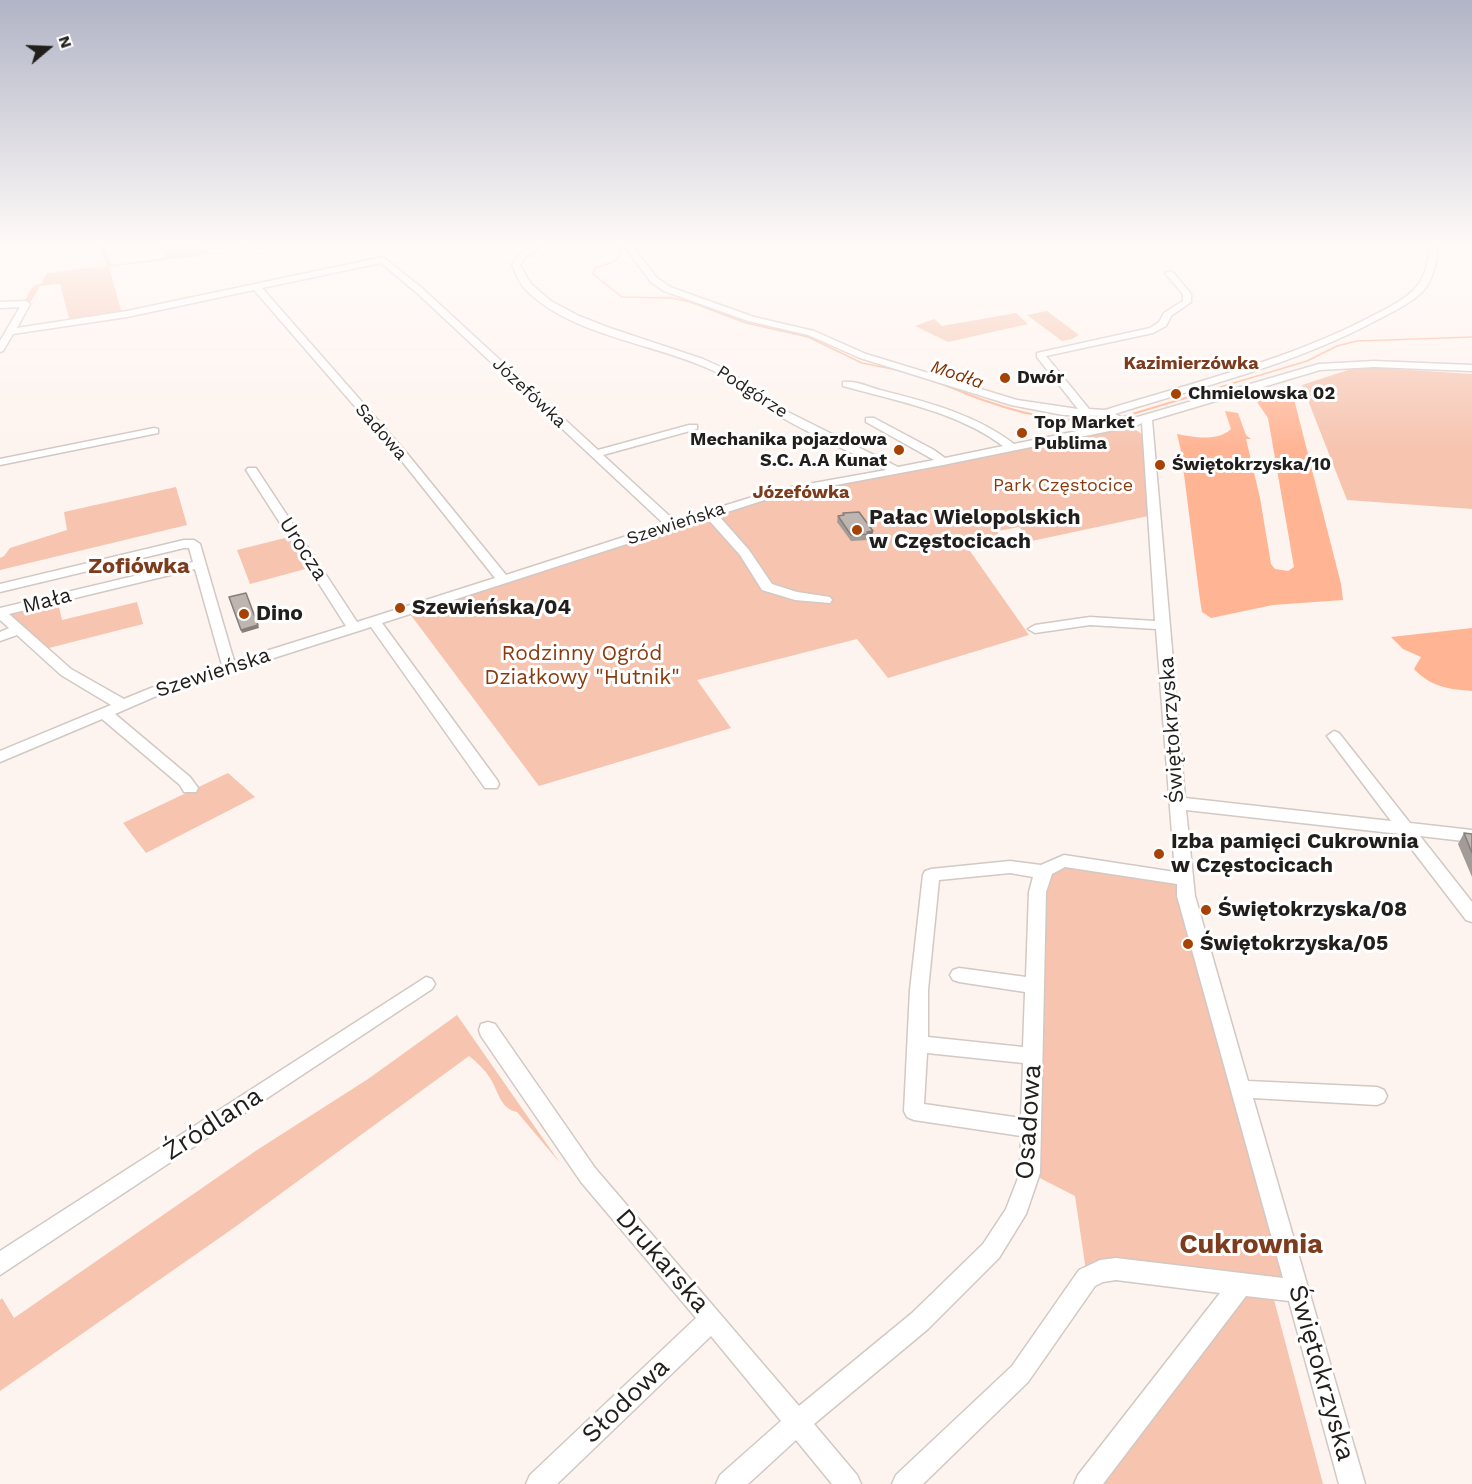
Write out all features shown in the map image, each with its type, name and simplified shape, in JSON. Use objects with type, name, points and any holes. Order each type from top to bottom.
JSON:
[{"type":"street","points":[[0,349],[21,312]]},
{"type":"street","points":[[10,332],[135,312]]},
{"type":"street","name":"Sadowa","points":[[278,312],[400,453],[503,580]]},
{"type":"street","name":"Józefówka","points":[[443,312],[672,525]]},
{"type":"street","name":"Podgórze","points":[[567,312],[623,336],[722,370],[777,410],[897,471]]},
{"type":"street","points":[[732,312],[811,333],[863,356],[1015,403],[1046,410],[1086,413],[1117,419],[1147,419],[1319,367],[1374,364],[1472,368]]},
{"type":"street","points":[[1086,413],[1040,355],[1153,330],[1163,324],[1167,315],[1171,312]]},
{"type":"street","points":[[1117,419],[1302,352],[1347,333],[1386,312]]},
{"type":"street","points":[[847,384],[960,419],[1000,436],[1013,448]]},
{"type":"street","name":"Szewieńska","points":[[0,757],[121,704],[229,667],[709,513],[784,491],[1013,448],[1117,419]]},
{"type":"street","points":[[1117,419],[1147,437]]},
{"type":"street","name":"Świętokrzyska","points":[[1147,419],[1186,896],[1352,1484]]},
{"type":"street","points":[[870,420],[930,452],[943,462]]},
{"type":"street","points":[[596,454],[693,427]]},
{"type":"street","points":[[0,462],[154,432]]},
{"type":"street","name":"Urocza","points":[[252,470],[354,627]]},
{"type":"street","points":[[709,513],[745,553],[767,587],[795,596],[825,600]]},
{"type":"street","points":[[0,588],[184,544],[195,546],[229,667]]},
{"type":"street","name":"Mała","points":[[0,613],[200,564]]},
{"type":"street","points":[[0,613],[66,672],[121,704]]},
{"type":"street","points":[[374,621],[491,784]]},
{"type":"street","points":[[1035,629],[1090,621],[1163,625]]},
{"type":"street","points":[[0,637],[17,630]]},
{"type":"street","points":[[103,712],[185,781],[190,788]]},
{"type":"street","points":[[1334,736],[1472,915]]},
{"type":"street","points":[[1177,807],[1242,816],[1265,814],[1472,836]]},
{"type":"street","points":[[1032,1129],[914,1111],[919,990],[931,875],[1010,867],[1042,872],[1053,864],[1064,861],[1183,879]]},
{"type":"street","name":"Osadowa","points":[[729,1484],[798,1422],[920,1322],[991,1251],[1015,1214],[1030,1173],[1036,921],[1039,881],[1042,872]]},
{"type":"street","points":[[959,975],[1035,986]]},
{"type":"street","name":"Źródlana","points":[[0,1264],[426,984]]},
{"type":"street","name":"Drukarska","points":[[488,1030],[588,1176],[712,1318],[848,1484]]},
{"type":"street","points":[[918,1044],[1034,1056]]},
{"type":"street","points":[[1240,1089],[1377,1096]]},
{"type":"street","points":[[905,1484],[1020,1374],[1087,1278],[1100,1271],[1116,1269],[1298,1292]]},
{"type":"street","points":[[1088,1484],[1240,1286]]},
{"type":"street","name":"Słodowa","points":[[539,1484],[712,1318]]},
{"type":"green space","points":[[67,312],[122,314],[70,322]]},
{"type":"green space","points":[[1049,312],[1079,335],[1062,341],[1027,315]]},
{"type":"green space","points":[[1016,313],[1028,324],[948,342],[915,326],[934,319],[942,326]]},
{"type":"green space","points":[[1363,367],[1472,374],[1472,509],[1347,500],[1302,385]]},
{"type":"green space","points":[[1126,424],[1147,437],[1153,515],[1032,541],[1019,527],[998,531],[998,537],[965,544],[1029,635],[888,678],[857,639],[697,680],[731,728],[539,786],[410,614],[709,518],[709,513],[775,493]]},
{"type":"green space","points":[[176,487],[187,525],[0,570],[0,558],[10,548],[67,530],[64,512]]},
{"type":"green space","points":[[289,537],[309,568],[250,584],[237,550]]},
{"type":"green space","points":[[57,598],[62,620],[137,602],[143,624],[45,649],[4,613]]},
{"type":"green space","points":[[228,773],[255,797],[146,853],[123,823]]},
{"type":"green space","points":[[1053,864],[1183,879],[1298,1291],[1087,1278],[1075,1196],[1030,1173],[1036,921]]},
{"type":"green space","points":[[457,1015],[560,1163],[517,1112],[503,1103],[488,1075],[469,1056],[235,1227],[0,1391],[0,1300],[2,1298],[14,1318],[257,1150],[368,1079]]},
{"type":"green space","points":[[1237,1295],[1273,1296],[1323,1484],[1094,1484]]},
{"type":"shaded area","points":[[1278,391],[1289,393],[1294,399],[1341,584],[1343,600],[1273,605],[1211,618],[1202,612],[1177,434],[1219,436],[1231,429],[1225,411],[1238,413],[1246,435],[1251,439],[1246,439],[1260,498],[1271,564],[1275,569],[1288,571],[1294,567],[1268,418],[1253,396]]},
{"type":"shaded area","points":[[1472,628],[1472,691],[1448,688],[1427,680],[1414,669],[1421,657],[1403,649],[1391,637]]},
{"type":"building","name":"Pałac Wielopolskich w Częstocicach","points":[[859,512],[873,531],[867,532],[868,534],[851,535],[838,516],[844,515],[843,513]]},
{"type":"building","name":"Dino","points":[[246,593],[258,625],[241,630],[229,597]]},
{"type":"building","points":[[1464,833],[1472,834],[1472,853]]},
{"type":"waterway","name":"Modła","points":[[717,312],[746,323],[808,337],[862,363],[902,371]]},
{"type":"waterway","name":"Modła","points":[[1197,394],[1307,361],[1337,346],[1357,341],[1472,337]]},
{"type":"waterway","name":"Modła","points":[[923,377],[967,394]]},
{"type":"waterway","name":"Modła","points":[[964,393],[1000,406],[1037,415],[1074,420],[1113,419]]},
{"type":"waterway","name":"Modła","points":[[1119,418],[1202,393]]},
{"type":"place","name":"Dwór","points":[[1005,378]]},
{"type":"place","name":"Chmielowska 02","points":[[1176,394]]},
{"type":"place","name":"Top Market Publima","points":[[1022,433]]},
{"type":"place","name":"Mechanika pojazdowa S.C. A.A Kunat","points":[[899,450]]},
{"type":"place","name":"Świętokrzyska/10","points":[[1160,465]]},
{"type":"place","name":"Pałac Wielopolskich w Częstocicach","points":[[857,530]]},
{"type":"place","name":"Szewieńska/04","points":[[400,608]]},
{"type":"place","name":"Dino","points":[[244,614]]},
{"type":"place","name":"Izba pamięci Cukrownia w Częstocicach","points":[[1159,854]]},
{"type":"place","name":"Świętokrzyska/08","points":[[1206,910]]},
{"type":"place","name":"Świętokrzyska/05","points":[[1188,944]]},
{"type":"district","name":"Kazimierzówka","points":[[1191,364]]},
{"type":"district","name":"Józefówka","points":[[801,493]]},
{"type":"district","name":"Zofiówka","points":[[139,567]]},
{"type":"district","name":"Cukrownia","points":[[1251,1245]]},
{"type":"park label","name":"Park Częstocice","points":[[1063,486]]},
{"type":"park label","name":"Rodzinny Ogród Działkowy \"Hutnik\"","points":[[582,666]]}]
